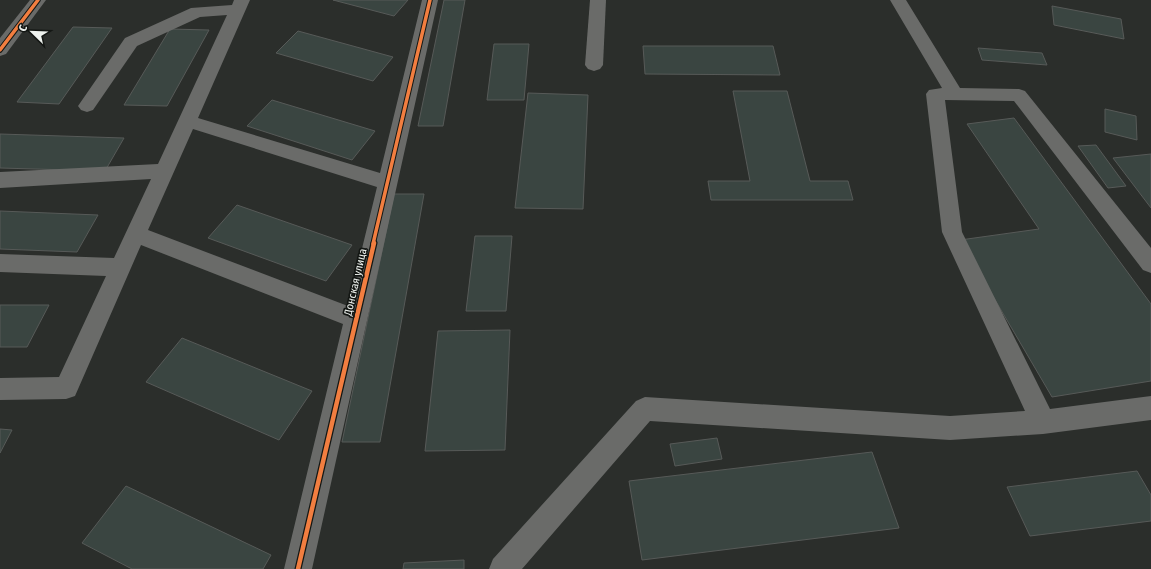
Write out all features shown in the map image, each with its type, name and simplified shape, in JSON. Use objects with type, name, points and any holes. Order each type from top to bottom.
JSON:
[{"type":"street","points":[[3,42],[38,0]]},
{"type":"street","name":"Донская улица","points":[[298,569],[430,0]]},
{"type":"street","points":[[594,65],[598,0]]},
{"type":"street","points":[[898,0],[955,94]]},
{"type":"street","points":[[87,106],[131,42],[197,12],[240,5]]},
{"type":"street","points":[[0,389],[66,388],[240,5]]},
{"type":"street","points":[[1043,422],[952,232],[934,94],[1019,95],[1151,264]]},
{"type":"street","points":[[187,121],[388,183]]},
{"type":"street","points":[[0,180],[164,171]]},
{"type":"street","points":[[136,234],[356,319]]},
{"type":"street","points":[[0,263],[121,267]]},
{"type":"street","points":[[503,569],[645,409],[950,428],[1043,422],[1151,408]]},
{"type":"building","points":[[333,0],[408,0],[394,16]]},
{"type":"building","points":[[444,0],[465,0],[443,126],[418,126]]},
{"type":"building","points":[[1052,6],[1121,19],[1124,39],[1054,25]]},
{"type":"building","points":[[73,27],[112,28],[59,104],[17,102]]},
{"type":"building","points":[[170,29],[209,30],[167,106],[124,105]]},
{"type":"building","points":[[298,31],[393,57],[373,81],[276,53]]},
{"type":"building","points":[[494,44],[529,44],[524,100],[487,100]]},
{"type":"building","points":[[643,46],[773,46],[780,75],[645,74]]},
{"type":"building","points":[[978,48],[1042,53],[1047,65],[982,60]]},
{"type":"building","points":[[733,91],[787,91],[810,181],[848,181],[853,200],[711,200],[708,181],[750,181]]},
{"type":"building","points":[[528,93],[588,95],[583,209],[515,208]]},
{"type":"building","points":[[272,100],[375,131],[352,160],[247,126]]},
{"type":"building","points":[[1105,109],[1136,116],[1137,140],[1105,132]]},
{"type":"building","points":[[1014,118],[1151,304],[1151,381],[1052,397],[960,240],[1039,229],[967,124]]},
{"type":"building","points":[[0,134],[124,138],[105,171],[0,168]]},
{"type":"building","points":[[1096,145],[1126,186],[1108,188],[1078,146]]},
{"type":"building","points":[[1151,154],[1151,208],[1113,158]]},
{"type":"building","points":[[394,194],[424,194],[380,442],[342,442]]},
{"type":"building","points":[[237,205],[352,245],[326,281],[208,238]]},
{"type":"building","points":[[0,211],[98,215],[77,252],[0,249]]},
{"type":"building","points":[[475,236],[512,236],[506,311],[466,311]]},
{"type":"building","points":[[0,305],[49,305],[27,347],[0,347]]},
{"type":"building","points":[[510,330],[505,450],[425,451],[438,331]]},
{"type":"building","points":[[182,338],[312,391],[279,440],[146,382]]},
{"type":"building","points":[[0,429],[12,430],[0,453]]},
{"type":"building","points":[[717,438],[722,459],[675,466],[670,444]]},
{"type":"building","points":[[872,452],[899,528],[642,560],[629,481]]},
{"type":"building","points":[[1137,471],[1151,495],[1151,521],[1030,536],[1007,487]]},
{"type":"building","points":[[126,486],[271,555],[263,569],[132,569],[82,543]]},
{"type":"building","points":[[464,560],[464,569],[403,569],[404,563]]},
{"type":"cycle path","points":[[0,50],[38,0]]},
{"type":"cycle path","points":[[298,569],[430,0]]}]
